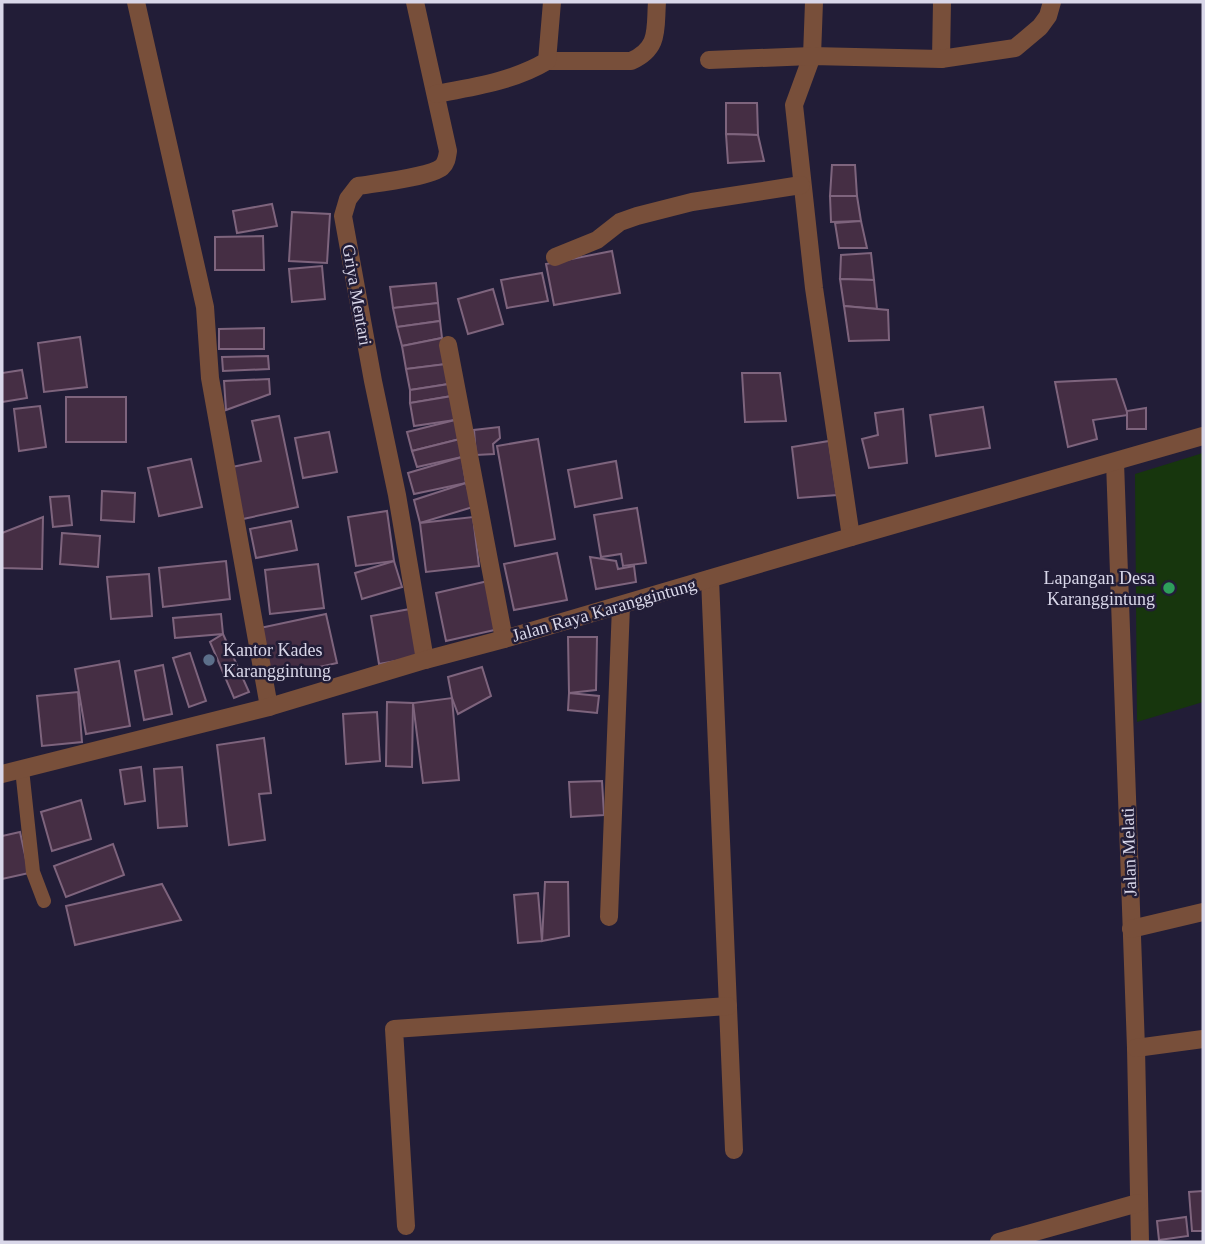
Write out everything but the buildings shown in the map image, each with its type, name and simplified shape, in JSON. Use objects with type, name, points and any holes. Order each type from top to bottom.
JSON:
[{"type":"street","points":[[136,2],[205,307],[210,379],[269,706]]},
{"type":"street","name":"Griya Mentari","points":[[415,2],[448,151],[446,163],[440,169],[427,174],[358,186],[348,199],[343,216],[397,495],[425,660]]},
{"type":"street","points":[[547,61],[552,2]]},
{"type":"street","points":[[436,94],[487,84],[525,72],[547,61],[631,61],[645,53],[654,40],[657,2]]},
{"type":"street","points":[[814,2],[812,55],[794,105],[814,288],[851,537]]},
{"type":"street","points":[[941,60],[942,2]]},
{"type":"street","points":[[709,60],[812,55],[941,60],[1015,48],[1040,27],[1048,16],[1052,2]]},
{"type":"street","points":[[555,257],[597,240],[620,222],[637,216],[692,202],[801,185]]},
{"type":"street","points":[[448,345],[504,639]]},
{"type":"street","name":"Jalan Raya Karanggintung","points":[[2,774],[269,706],[1203,436]]},
{"type":"street","name":"Jalan Melati","points":[[1115,462],[1136,1048],[1140,1242]]},
{"type":"street","points":[[710,579],[734,1150]]},
{"type":"street","points":[[609,917],[621,606]]},
{"type":"street","points":[[1132,929],[1203,912]]},
{"type":"street","points":[[406,1226],[394,1029],[728,1006]]},
{"type":"street","points":[[1136,1048],[1203,1039]]},
{"type":"street","points":[[999,1242],[1138,1203]]},
{"type":"lane","points":[[22,769],[33,872],[44,901]]},
{"type":"green space","name":"Lapangan Desa Karanggintung","points":[[1203,453],[1203,702],[1137,722],[1135,474]]},
{"type":"place","name":"Lapangan Desa Karanggintung","points":[[1169,588]]},
{"type":"place","name":"Kantor Kades Karanggintung","points":[[209,660]]}]
